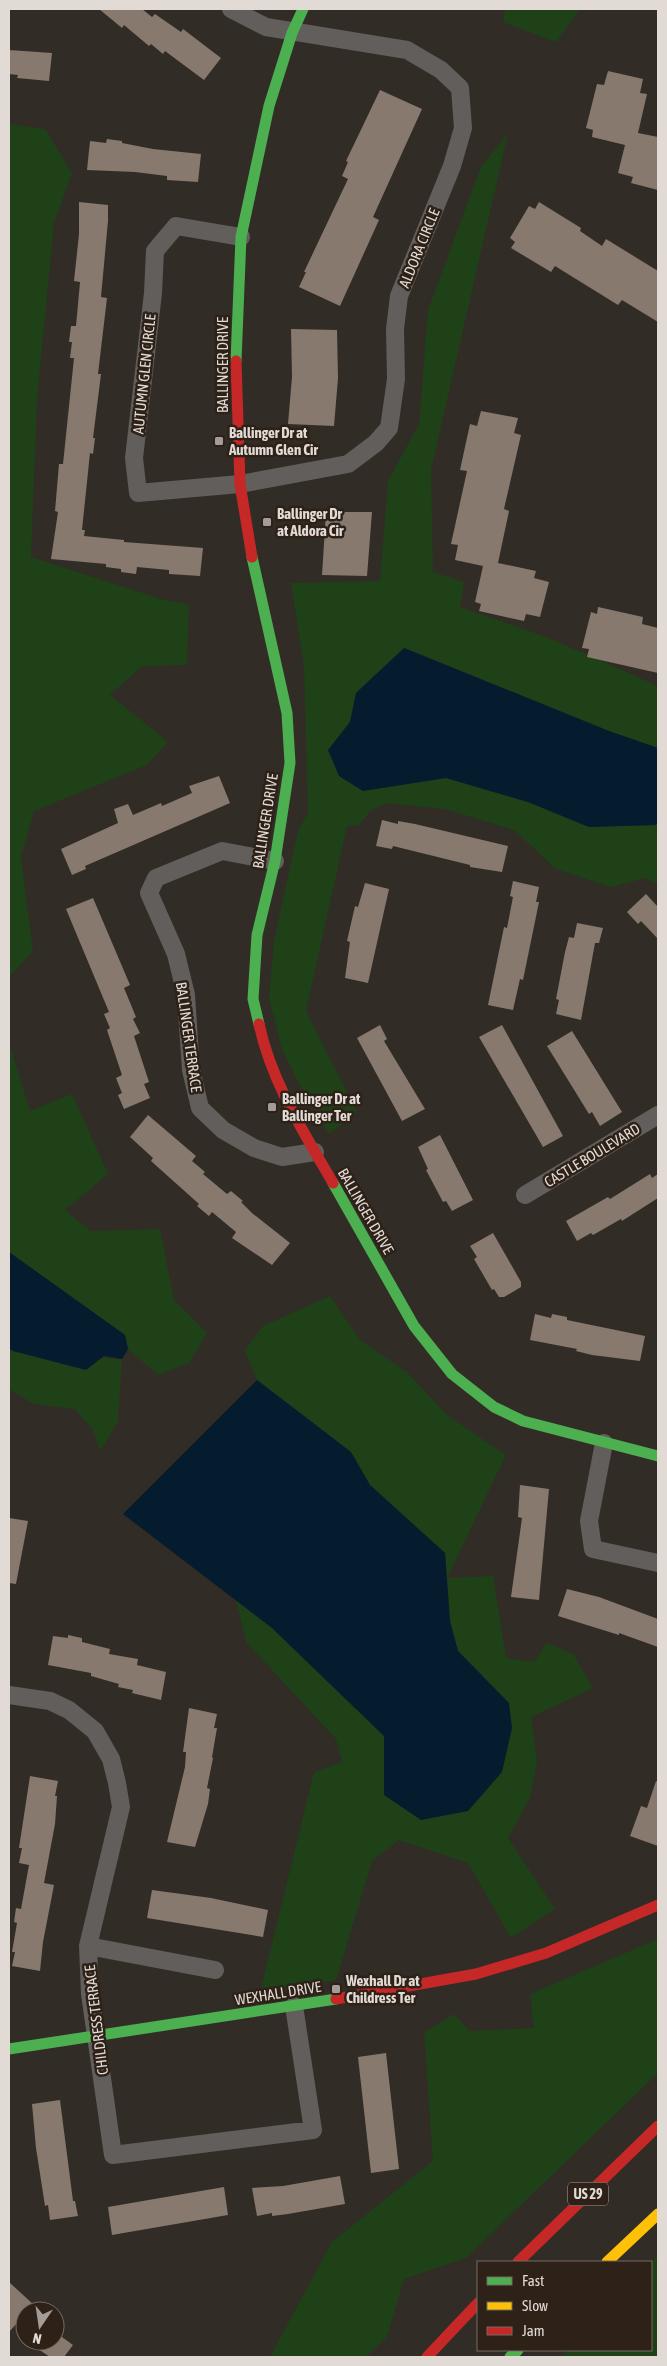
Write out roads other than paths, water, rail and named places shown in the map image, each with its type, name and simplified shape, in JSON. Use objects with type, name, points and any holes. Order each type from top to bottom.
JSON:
[{"type":"main road","name":"BALLINGER DRIVE","points":[[304,9],[292,33],[268,106],[241,237],[235,375],[240,484],[249,542],[287,713],[290,762],[275,861],[257,935],[253,999],[265,1052],[315,1152],[414,1326],[452,1374],[494,1407],[523,1421],[658,1456]]},
{"type":"main road","name":"WEXHALL DRIVE","points":[[9,2049],[294,2006],[476,1974],[546,1953],[658,1905]]},
{"type":"main road","name":"US 29","points":[[519,2261],[658,2126]]},
{"type":"main road","points":[[608,2261],[658,2214]]},
{"type":"main road","points":[[427,2357],[477,2304]]},
{"type":"street","points":[[231,9],[266,27],[292,33]]},
{"type":"street","name":"ALDORA CIRCLE","points":[[240,484],[348,464],[376,443],[388,428],[396,379],[395,329],[399,296],[452,166],[463,128],[460,88],[441,70],[407,50],[292,33]]},
{"type":"street","name":"AUTUMN GLEN CIRCLE","points":[[240,484],[138,494],[134,458],[153,293],[155,251],[176,226],[241,237]]},
{"type":"street","name":"BALLINGER TERRACE","points":[[275,861],[222,851],[156,878],[149,893],[176,954],[186,995],[191,1070],[200,1108],[223,1130],[254,1148],[282,1157],[293,1157],[315,1152]]},
{"type":"street","name":"CASTLE BOULEVARD","points":[[525,1195],[658,1115]]},
{"type":"street","points":[[604,1443],[588,1522],[593,1549],[658,1563]]},
{"type":"street","name":"CHILDRESS TERRACE","points":[[9,1695],[50,1701],[68,1710],[94,1731],[111,1760],[121,1807],[88,1946],[90,1994],[113,2155],[313,2130],[294,2006]]},
{"type":"street","points":[[88,1946],[214,1970]]},
{"type":"water","points":[[404,648],[609,731],[658,748],[658,822],[656,825],[589,827],[528,802],[446,778],[363,791],[339,776],[328,750],[350,722],[356,693]]},
{"type":"water","points":[[9,1252],[125,1335],[128,1349],[122,1359],[104,1356],[86,1370],[13,1351],[9,1348]]},
{"type":"water","points":[[257,1380],[351,1452],[370,1485],[445,1553],[450,1621],[458,1651],[509,1703],[512,1728],[502,1772],[468,1811],[421,1820],[384,1795],[384,1736],[272,1628],[123,1514]]},
{"type":"place","name":"Ballinger Dr at Autumn Glen Cir","points":[[219,441]]},
{"type":"place","name":"Ballinger Dr at Aldora Cir","points":[[267,522]]},
{"type":"place","name":"Ballinger Dr at Ballinger Ter","points":[[272,1107]]},
{"type":"place","name":"Wexhall Dr at Childress Ter","points":[[336,1989]]}]
